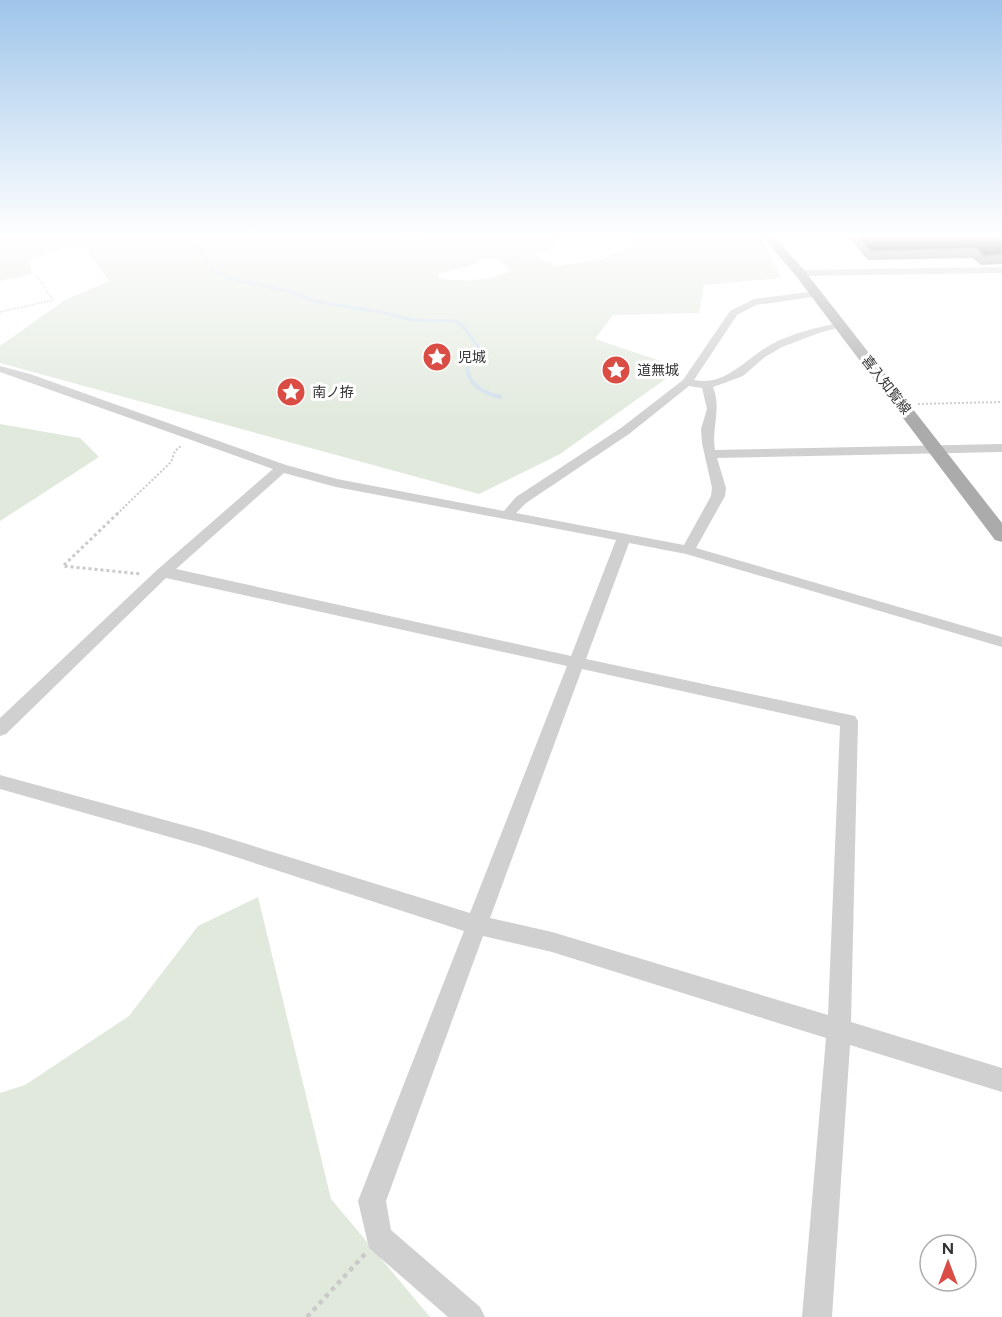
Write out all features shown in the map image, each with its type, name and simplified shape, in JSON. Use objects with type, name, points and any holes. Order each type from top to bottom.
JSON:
[{"type":"main road","name":"喜入知覧線","points":[[819,298],[1002,536]]},
{"type":"street","points":[[507,517],[521,500],[626,431],[687,382],[733,313],[743,306],[778,298]]},
{"type":"street","points":[[687,382],[706,386],[739,374],[761,355],[778,345],[817,330],[840,326]]},
{"type":"street","points":[[0,369],[37,380],[282,468],[382,494],[688,550],[1002,642]]},
{"type":"street","points":[[688,550],[718,496],[719,488],[707,434],[714,409],[706,386]]},
{"type":"street","points":[[711,454],[1002,448]]},
{"type":"street","points":[[0,729],[162,573],[282,468]]},
{"type":"street","points":[[470,1317],[379,1238],[372,1201],[624,537]]},
{"type":"street","points":[[162,573],[174,573],[374,619],[849,721],[839,1031],[817,1317]]},
{"type":"street","points":[[0,782],[205,839],[477,925],[552,942],[1002,1080]]},
{"type":"path","points":[[0,312],[53,300],[52,298]]},
{"type":"path","points":[[901,404],[1002,402]]},
{"type":"path","points":[[162,573],[107,572],[63,566],[171,462],[175,451],[193,437]]},
{"type":"path","points":[[307,1317],[379,1238]]},
{"type":"shaded area","points":[[702,298],[699,313],[613,315],[595,339],[681,368],[560,454],[479,494],[0,363],[0,346],[65,300]]},
{"type":"shaded area","points":[[0,424],[80,438],[99,457],[0,521]]},
{"type":"shaded area","points":[[258,897],[331,1199],[430,1317],[0,1317],[0,1093],[25,1085],[129,1016],[198,926]]},
{"type":"waterway","points":[[308,298],[411,320],[456,321],[462,325],[480,349],[475,358]]},
{"type":"waterway","points":[[477,357],[467,364],[470,377],[482,390],[500,397]]},
{"type":"place","name":"児城","points":[[437,357]]},
{"type":"place","name":"道無城","points":[[616,370]]},
{"type":"place","name":"南ノ拵","points":[[291,392]]}]
